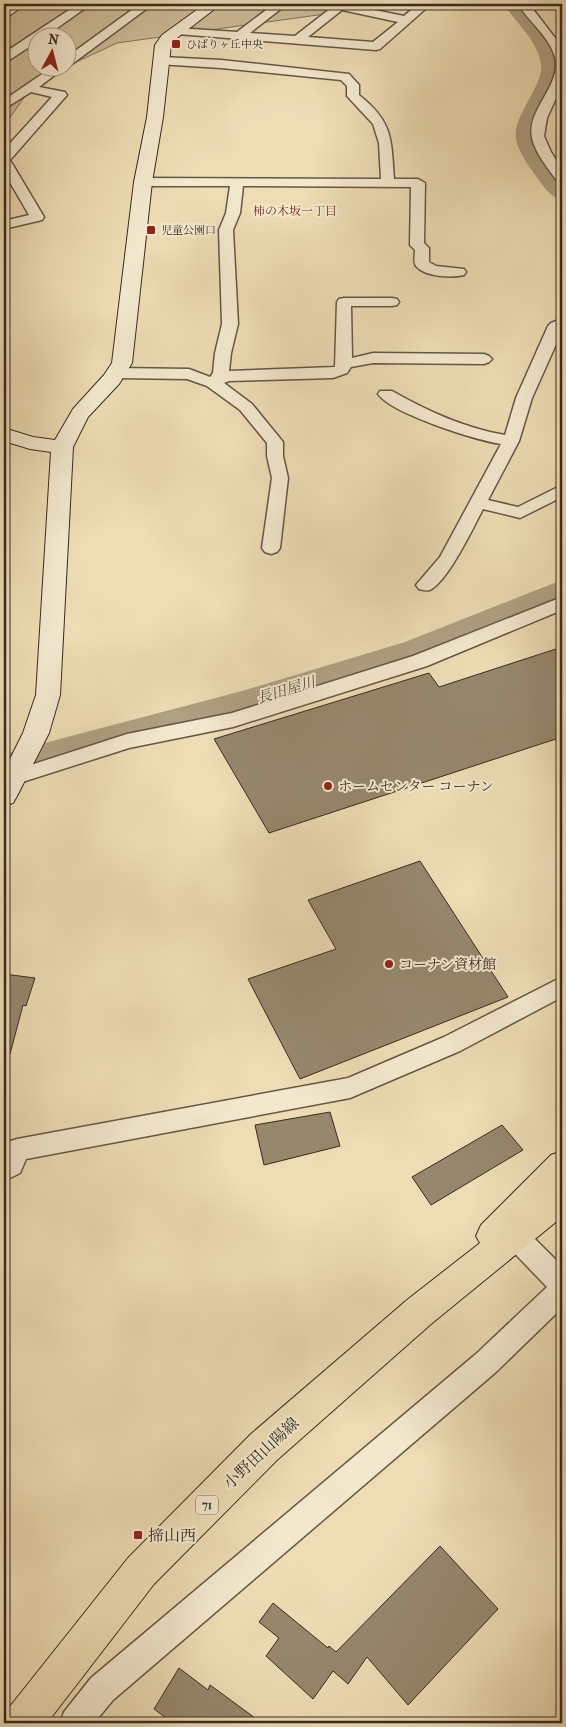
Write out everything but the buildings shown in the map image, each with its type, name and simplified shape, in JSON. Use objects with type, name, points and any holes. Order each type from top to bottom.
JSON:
[{"type":"main road","name":"小野田山陽線","points":[[510,1231],[562,1165]]},
{"type":"main road","name":"小野田山陽線","points":[[29,1718],[141,1571],[264,1446],[510,1231],[562,1198]]},
{"type":"street","points":[[4,14],[19,4]]},
{"type":"street","points":[[54,28],[85,4]]},
{"type":"street","points":[[78,51],[147,4]]},
{"type":"street","points":[[8,787],[36,733],[48,695],[62,448],[77,417],[118,373],[124,350],[124,331],[143,182],[155,117],[163,44],[167,38],[214,4]]},
{"type":"street","points":[[240,35],[281,4]]},
{"type":"street","points":[[177,31],[376,46],[425,4]]},
{"type":"street","points":[[523,4],[551,40],[560,56],[562,66],[559,78],[538,121],[536,136],[562,178]]},
{"type":"street","points":[[298,40],[335,5],[407,20]]},
{"type":"street","points":[[11,40],[28,44]]},
{"type":"street","points":[[4,58],[28,47]]},
{"type":"street","points":[[162,61],[221,64],[345,77],[353,85],[353,96],[373,112],[383,128],[388,182]]},
{"type":"street","points":[[4,105],[43,78]]},
{"type":"street","points":[[4,225],[37,217],[4,160],[60,95],[28,88]]},
{"type":"street","points":[[4,141],[17,144]]},
{"type":"street","points":[[143,182],[418,183],[417,244],[422,248],[422,264],[433,270],[459,272]]},
{"type":"street","points":[[213,383],[221,374],[223,353],[230,324],[226,230],[236,205],[237,182]]},
{"type":"street","points":[[213,383],[226,376],[333,373],[342,370],[344,364],[344,302],[392,302]]},
{"type":"street","points":[[425,585],[447,560],[511,441],[524,398],[556,326],[562,327]]},
{"type":"street","points":[[344,364],[381,358],[484,358]]},
{"type":"street","points":[[118,373],[189,374],[213,383],[246,407],[275,442],[275,456],[280,478],[270,548]]},
{"type":"street","points":[[386,394],[417,412],[493,438],[511,441]]},
{"type":"street","points":[[4,434],[30,443],[62,448]]},
{"type":"street","points":[[478,503],[520,513],[562,490]]},
{"type":"street","points":[[8,787],[127,742],[233,720],[420,662],[562,603]]},
{"type":"street","points":[[4,1170],[11,1165],[17,1150],[350,1088],[452,1044],[562,986]]},
{"type":"street","points":[[510,1231],[562,1284]]},
{"type":"street","points":[[75,1723],[102,1690],[486,1363],[562,1291]]},
{"type":"shaded area","points":[[4,4],[358,4],[332,13],[117,43],[78,61],[78,28],[28,28],[28,78],[46,78],[33,85],[4,126]]},
{"type":"waterway","name":"長田屋川","points":[[514,4],[531,24],[550,54],[553,70],[552,77],[529,119],[527,137],[539,162],[562,192]]},
{"type":"waterway","name":"長田屋川","points":[[4,770],[83,745],[246,703],[418,650],[562,591]]},
{"type":"place","name":"ひばりヶ丘中央","points":[[176,44]]},
{"type":"place","name":"児童公園口","points":[[151,230]]},
{"type":"place","name":"ホームセンター コーナン","points":[[328,786]]},
{"type":"place","name":"コーナン資材館","points":[[389,964]]},
{"type":"place","name":"揥山西","points":[[138,1535]]},
{"type":"district","name":"柿の木坂一丁目","points":[[295,211]]}]
